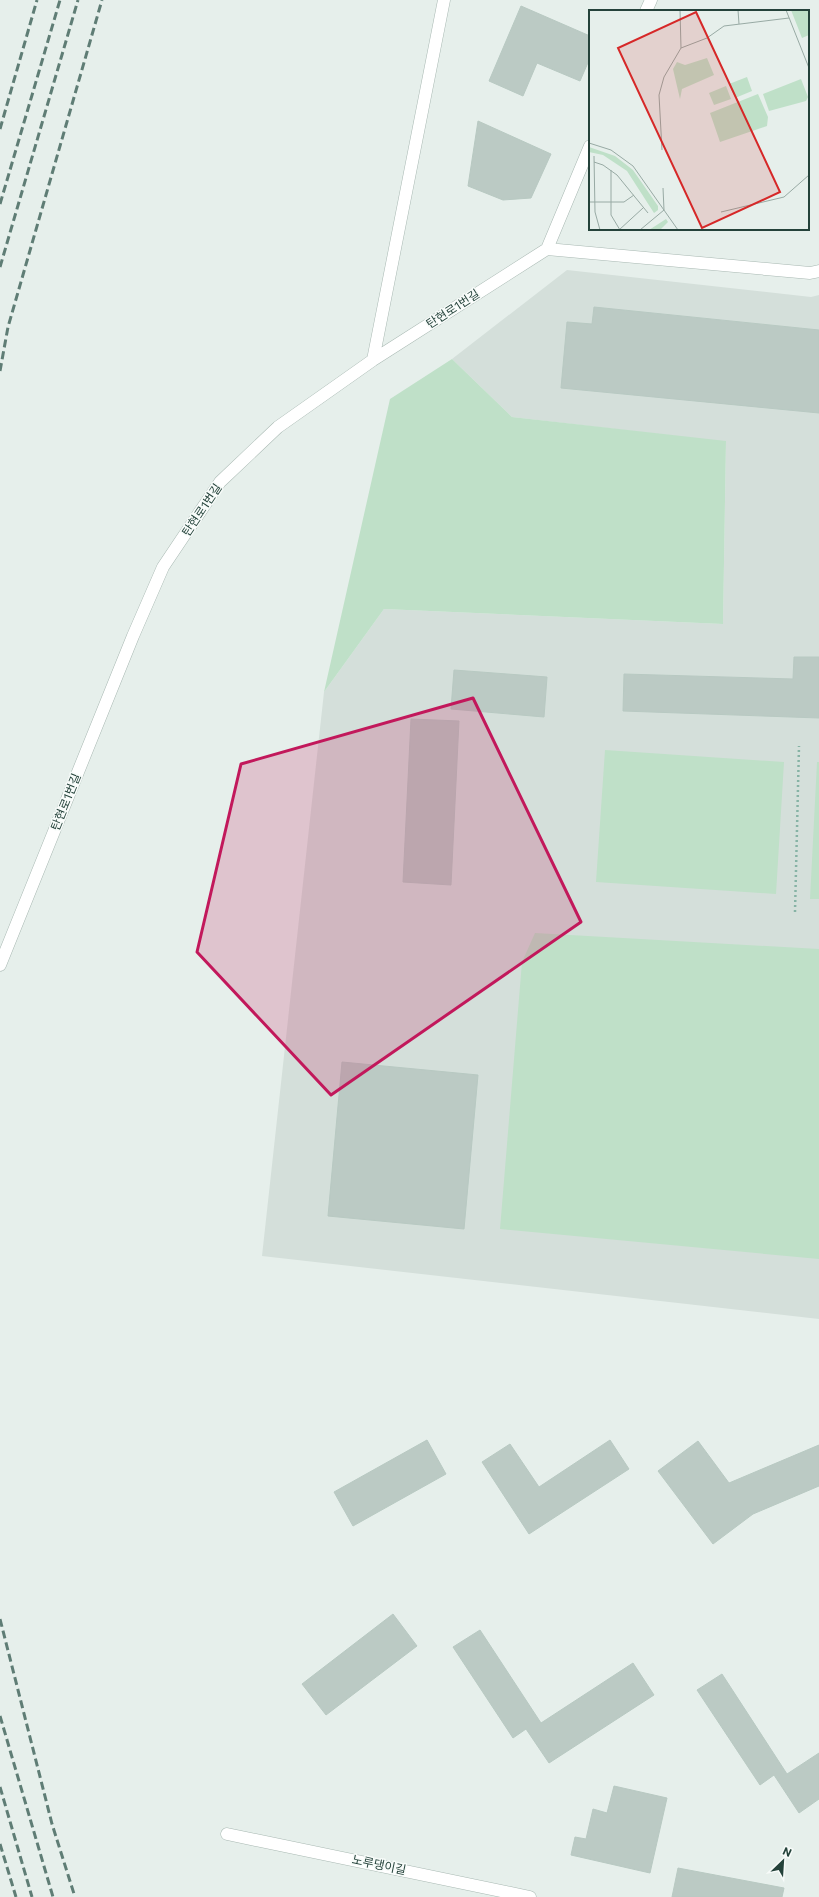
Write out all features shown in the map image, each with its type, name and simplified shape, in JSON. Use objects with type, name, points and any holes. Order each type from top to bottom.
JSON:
[{"type":"street","points":[[373,360],[444,0]]},
{"type":"street","points":[[646,10],[651,0]]},
{"type":"street","points":[[589,148],[547,249],[810,273],[819,271]]},
{"type":"street","name":"탄현로1번길","points":[[0,965],[127,650],[163,567],[220,482],[278,427],[373,360],[547,249]]},
{"type":"street","name":"노루댕이길","points":[[228,1834],[530,1897]]},
{"type":"path","points":[[795,912],[799,746]]},
{"type":"highlighted area","points":[[473,698],[581,922],[331,1095],[197,952],[241,764]]},
{"type":"shaded area","points":[[567,270],[811,297],[819,295],[819,1319],[262,1256],[324,692],[384,609],[723,624],[726,442],[512,417],[452,359]]},
{"type":"green space","points":[[452,359],[512,417],[726,441],[723,624],[384,609],[324,692],[390,399]]},
{"type":"green space","points":[[605,750],[784,762],[776,894],[596,882]]},
{"type":"green space","points":[[817,762],[819,762],[819,899],[810,899]]},
{"type":"green space","points":[[535,933],[819,949],[819,1259],[500,1229],[522,962]]},
{"type":"building","points":[[521,6],[589,36],[589,60],[580,81],[537,63],[523,96],[489,81]]},
{"type":"building","points":[[478,121],[551,154],[531,198],[503,200],[468,186]]},
{"type":"building","points":[[594,307],[819,330],[819,413],[561,388],[567,322],[592,324]]},
{"type":"building","points":[[794,657],[819,657],[819,718],[623,711],[624,674],[793,679]]},
{"type":"building","points":[[454,670],[547,677],[544,717],[451,709]]},
{"type":"building","points":[[411,719],[459,721],[451,885],[403,882]]},
{"type":"building","points":[[342,1062],[478,1075],[464,1229],[328,1216]]},
{"type":"building","points":[[427,1440],[446,1474],[353,1526],[334,1492]]},
{"type":"building","points":[[610,1440],[629,1469],[529,1534],[482,1462],[510,1444],[539,1487]]},
{"type":"building","points":[[698,1441],[729,1483],[819,1445],[819,1486],[753,1514],[713,1544],[658,1471]]},
{"type":"building","points":[[393,1614],[417,1646],[326,1715],[302,1684]]},
{"type":"building","points":[[480,1630],[541,1723],[633,1663],[654,1695],[549,1763],[526,1729],[513,1738],[453,1647]]},
{"type":"building","points":[[722,1674],[787,1774],[819,1753],[819,1799],[799,1813],[774,1775],[760,1785],[697,1690]]},
{"type":"building","points":[[614,1786],[667,1798],[650,1873],[571,1855],[575,1837],[586,1839],[593,1809],[607,1813]]},
{"type":"building","points":[[678,1868],[784,1888],[782,1897],[672,1897]]},
{"type":"railway","points":[[0,129],[37,0]]},
{"type":"railway","points":[[0,204],[60,0]]},
{"type":"railway","points":[[0,267],[78,0]]},
{"type":"railway","points":[[0,371],[8,327],[102,0]]},
{"type":"railway","points":[[0,1619],[52,1824],[75,1897]]},
{"type":"railway","points":[[0,1716],[53,1897]]},
{"type":"railway","points":[[0,1787],[32,1897]]},
{"type":"railway","points":[[0,1844],[16,1897]]}]
